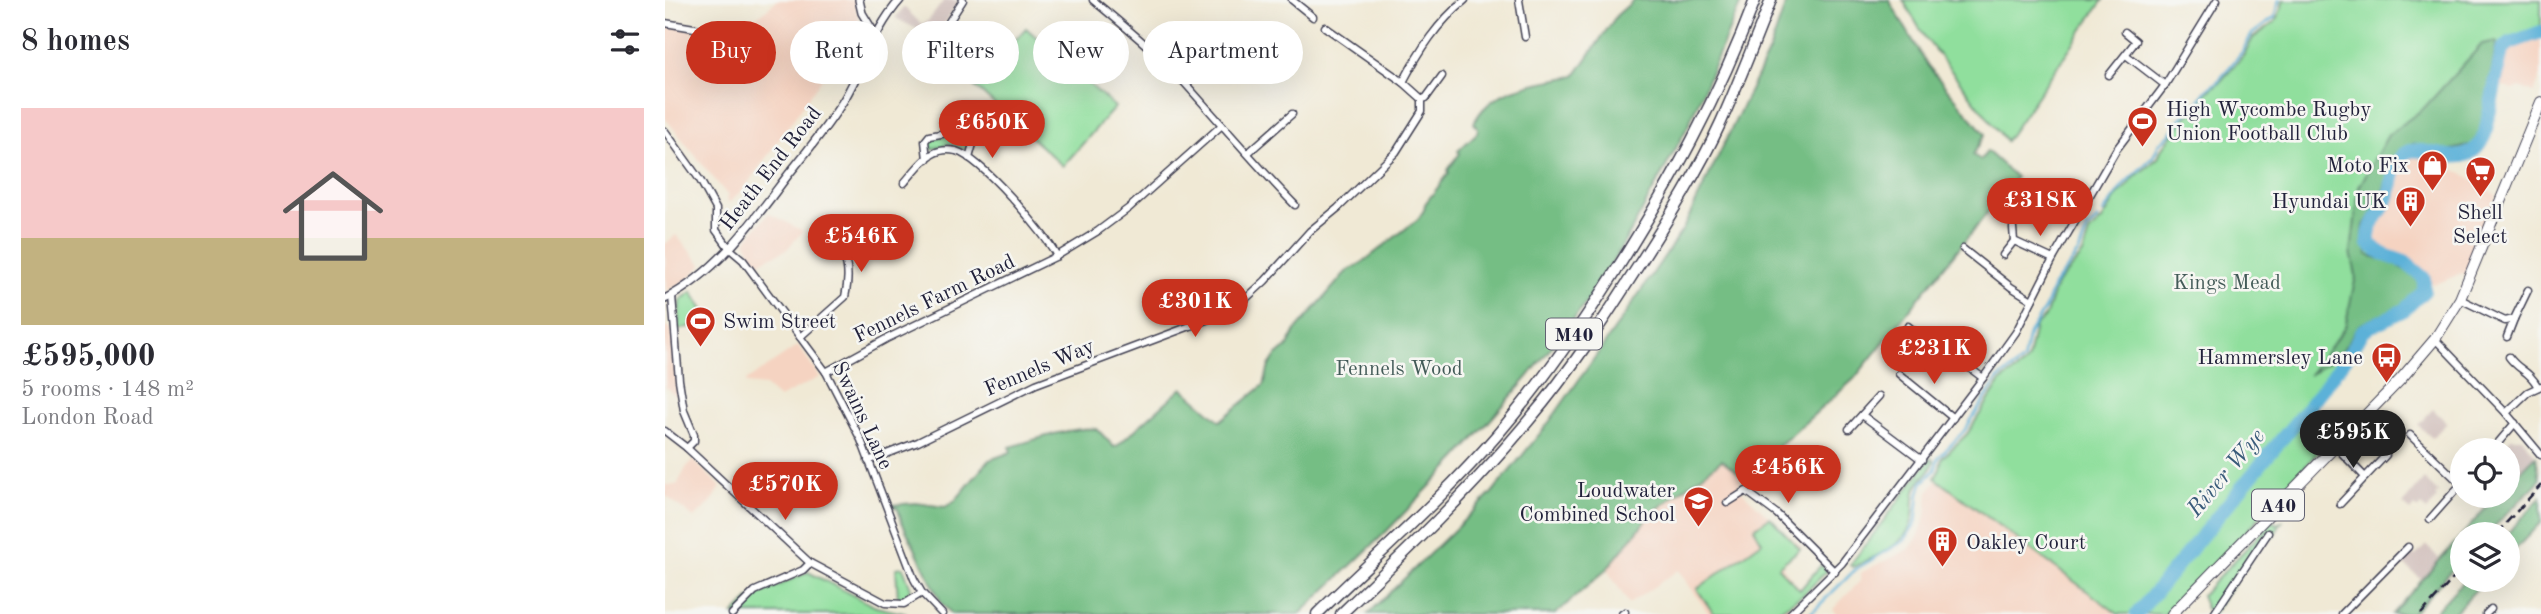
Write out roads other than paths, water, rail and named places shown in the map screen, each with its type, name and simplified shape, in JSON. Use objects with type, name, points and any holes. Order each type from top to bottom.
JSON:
[{"type":"highway","name":"M40","points":[[1317,614],[1496,437],[1535,390],[1591,310],[1678,168],[1705,118],[1755,0]]},
{"type":"highway","name":"M40","points":[[1341,614],[1472,483],[1529,421],[1565,375],[1667,222],[1706,152],[1771,0]]},
{"type":"main road","name":"A40","points":[[2172,614],[2400,380],[2435,339],[2460,299],[2541,102]]},
{"type":"street","points":[[859,0],[867,21]]},
{"type":"street","name":"Heath End Road","points":[[886,21],[900,0]]},
{"type":"street","points":[[949,21],[963,0]]},
{"type":"street","points":[[1093,0],[1143,42]]},
{"type":"street","points":[[1292,0],[1313,16]]},
{"type":"street","points":[[1403,82],[1441,21],[1464,0]]},
{"type":"street","points":[[1519,0],[1525,37]]},
{"type":"street","points":[[1790,614],[1835,572],[2016,332],[2053,259],[2116,150],[2165,85],[2217,0]]},
{"type":"street","points":[[665,23],[686,27]]},
{"type":"street","points":[[1325,27],[1423,99]]},
{"type":"street","points":[[2109,75],[2136,41],[2125,32]]},
{"type":"street","points":[[2126,55],[2165,85]]},
{"type":"street","name":"Fennels Way","points":[[868,461],[918,442],[1036,384],[1209,319],[1239,305],[1265,281],[1310,231],[1397,152],[1422,111],[1423,99],[1441,76]]},
{"type":"street","name":"Heath End Road","points":[[668,298],[697,279],[730,249],[825,129],[852,84]]},
{"type":"street","points":[[1185,84],[1295,205]]},
{"type":"street","points":[[1248,153],[1292,114]]},
{"type":"street","name":"Fennels Farm Road","points":[[826,372],[886,338],[1057,256],[1098,231],[1129,208],[1222,125]]},
{"type":"street","name":"Swains Lane","points":[[665,131],[701,180],[716,209],[716,230],[730,249],[743,260],[826,372],[860,440],[914,579],[922,593],[942,614]]},
{"type":"street","points":[[927,159],[925,141],[929,136],[952,132],[969,138],[973,144],[969,158]]},
{"type":"street","points":[[904,183],[927,159],[940,150],[955,150],[969,158],[1018,203],[1057,256]]},
{"type":"street","points":[[2003,255],[2014,241],[2013,228]]},
{"type":"street","points":[[2014,241],[2053,259]]},
{"type":"street","points":[[800,337],[845,297],[847,270],[844,255],[834,246]]},
{"type":"street","points":[[1963,249],[2032,300]]},
{"type":"street","points":[[2507,337],[2528,290]]},
{"type":"street","points":[[668,298],[684,411],[694,435],[694,441],[687,448]]},
{"type":"street","points":[[2460,299],[2505,321],[2514,319]]},
{"type":"street","points":[[1907,326],[1944,355],[1963,363],[1983,378]]},
{"type":"street","points":[[2435,339],[2506,413],[2541,455]]},
{"type":"street","points":[[2506,413],[2528,392],[2539,386],[2532,375],[2515,365],[2509,356]]},
{"type":"street","points":[[1899,374],[1953,418]]},
{"type":"street","points":[[1849,429],[1879,396]]},
{"type":"street","points":[[1862,415],[1922,460]]},
{"type":"street","points":[[2502,438],[2515,423]]},
{"type":"street","points":[[665,431],[687,448],[810,563],[885,603],[904,604],[922,593]]},
{"type":"street","points":[[2410,435],[2450,473]]},
{"type":"street","points":[[2336,446],[2365,477]]},
{"type":"street","points":[[2340,504],[2386,455]]},
{"type":"street","points":[[1727,503],[1746,491],[1777,514],[1835,572]]},
{"type":"street","points":[[2430,519],[2450,497]]},
{"type":"street","points":[[2214,614],[2268,533]]},
{"type":"street","points":[[2342,614],[2408,547]]},
{"type":"street","points":[[732,614],[755,590],[803,570],[810,563]]},
{"type":"waterway","points":[[2103,213],[2124,184],[2153,157],[2159,144],[2181,118],[2197,104],[2205,91],[2219,80],[2242,52],[2252,34],[2274,18],[2279,0]]},
{"type":"waterway","name":"River Wye","points":[[2137,614],[2310,405],[2349,354],[2363,330],[2404,310],[2424,291],[2424,278],[2405,262],[2385,255],[2369,244],[2370,231],[2389,195],[2397,162],[2408,152],[2454,157],[2466,155],[2476,148],[2485,134],[2502,50],[2510,43],[2541,32]]},
{"type":"waterway","points":[[1810,614],[1856,569],[1904,541],[1916,522],[1922,483],[1935,470],[1938,458],[1964,431],[1998,379],[2023,361],[2029,334],[2045,308],[2053,286],[2079,252],[2087,229],[2098,219]]},
{"type":"railway","points":[[2507,522],[2541,485]]},
{"type":"railway","points":[[2421,614],[2450,582]]},
{"type":"place","name":"High Wycombe Rugby Union Football Club","points":[[2143,148]]},
{"type":"place","name":"Moto Fix","points":[[2432,192]]},
{"type":"place","name":"Shell Select","points":[[2480,199]]},
{"type":"place","name":"Hyundai UK","points":[[2410,228]]},
{"type":"place","name":"Swim Street","points":[[700,348]]},
{"type":"place","name":"Hammersley Lane","points":[[2386,384]]},
{"type":"place","name":"Loudwater Combined School","points":[[1698,529]]},
{"type":"place","name":"Oakley Court","points":[[1943,569]]},
{"type":"park label","name":"Kings Mead","points":[[2227,282]]},
{"type":"park label","name":"Fennels Wood","points":[[1399,368]]}]
